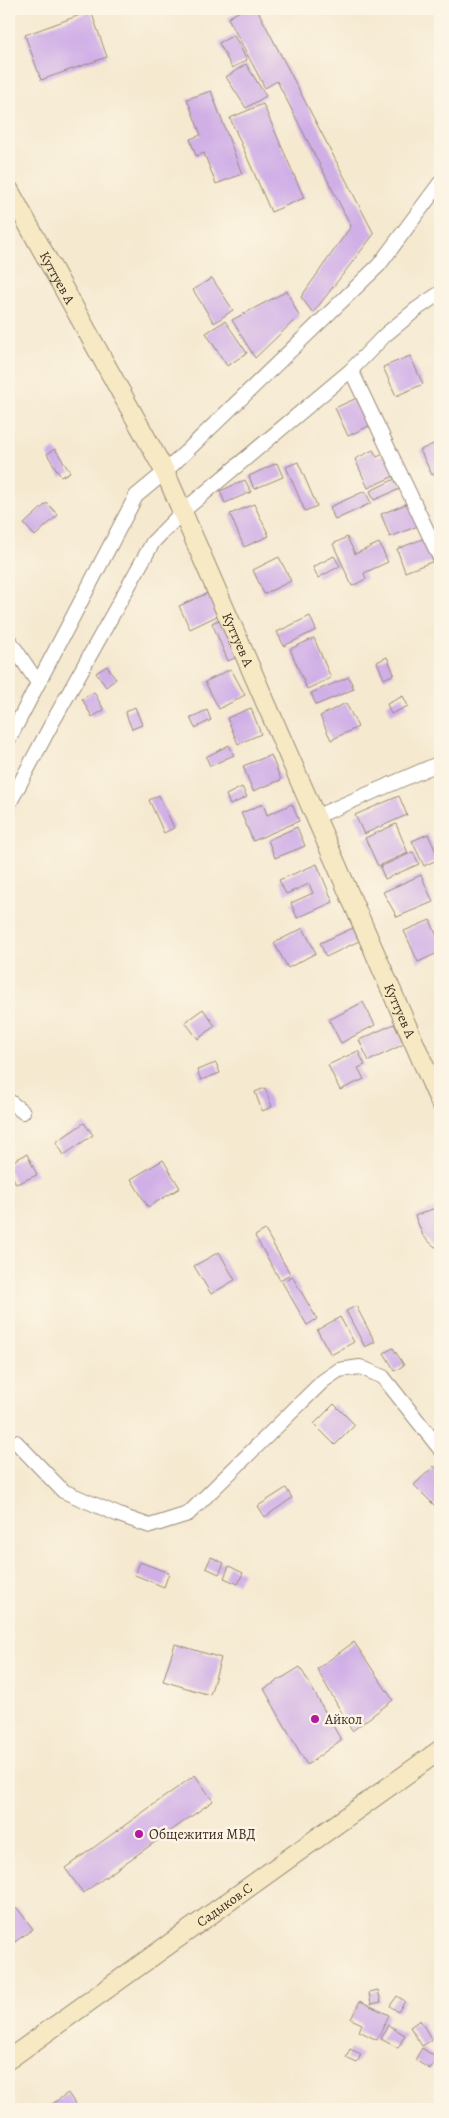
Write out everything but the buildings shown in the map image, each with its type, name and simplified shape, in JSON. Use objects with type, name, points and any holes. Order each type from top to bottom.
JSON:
[{"type":"street","points":[[9,739],[136,496],[165,472],[378,265],[440,183]]},
{"type":"street","name":"Куттуев А","points":[[9,190],[165,472],[440,1102]]},
{"type":"street","points":[[9,804],[153,542],[182,512],[350,370],[385,336],[418,308],[440,293]]},
{"type":"street","points":[[350,370],[440,558]]},
{"type":"street","points":[[9,640],[38,683]]},
{"type":"street","points":[[315,817],[440,763]]},
{"type":"street","points":[[9,1101],[23,1112]]},
{"type":"street","points":[[16,1442],[63,1491],[118,1515],[150,1526],[188,1514],[323,1380],[338,1370],[360,1367],[383,1377],[440,1449]]},
{"type":"street","name":"Садыков.С","points":[[9,2059],[440,1750]]},
{"type":"place","name":"Айкол","points":[[315,1719]]},
{"type":"place","name":"Общежития МВД","points":[[139,1834]]}]
